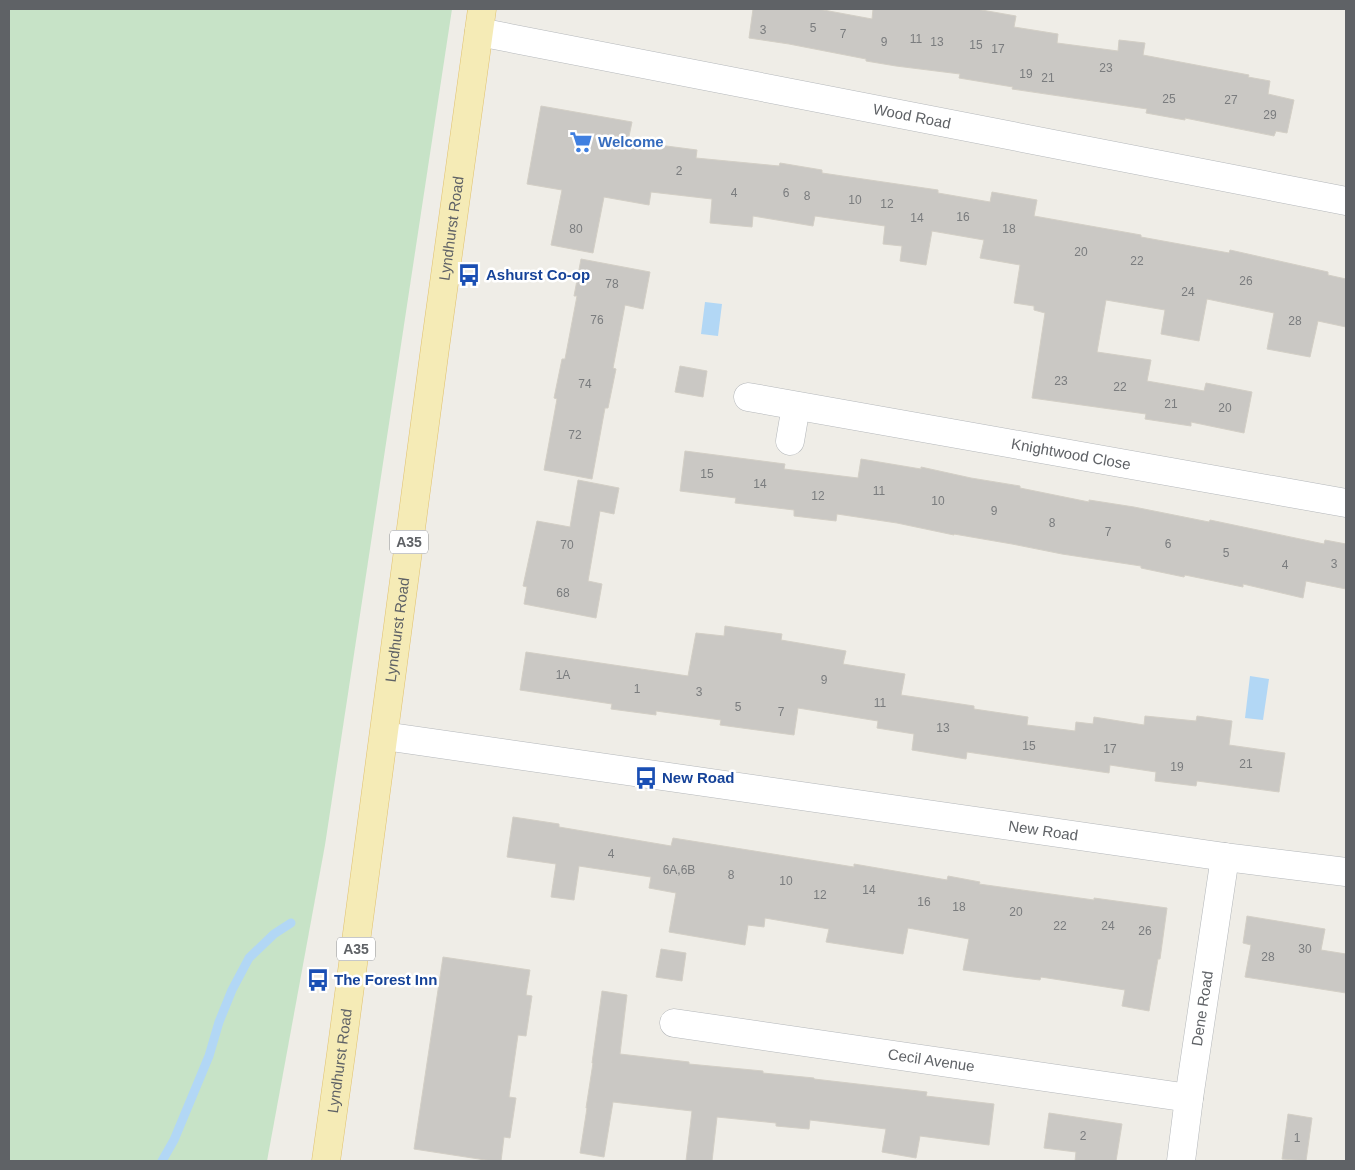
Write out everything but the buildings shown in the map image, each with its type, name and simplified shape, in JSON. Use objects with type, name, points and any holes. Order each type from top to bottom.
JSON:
[{"type":"main road","name":"Lyndhurst Road","points":[[326,1161],[342,1054],[432,367],[481,20]]},
{"type":"street","name":"Wood Road","points":[[481,20],[1346,202]]},
{"type":"street","name":"Knightwood Close","points":[[748,397],[1346,503]]},
{"type":"street","points":[[790,441],[796,406]]},
{"type":"street","name":"New Road","points":[[384,736],[1225,857],[1346,872]]},
{"type":"street","name":"Dene Road","points":[[1181,1161],[1225,857]]},
{"type":"street","name":"Cecil Avenue","points":[[674,1023],[1189,1098]]},
{"type":"green space","points":[[9,9],[452,9],[325,845],[267,1161],[9,1161]]},
{"type":"water","points":[[705,302],[722,304],[718,336],[701,334]]},
{"type":"water","points":[[1250,676],[1269,679],[1263,720],[1245,718]]},
{"type":"waterway","points":[[162,1161],[174,1140],[209,1056],[219,1022],[232,990],[249,958],[274,934],[291,923]]},
{"type":"place","name":"Welcome","points":[[581,142]]},
{"type":"place","name":"Ashurst Co-op","points":[[469,275]]},
{"type":"place","name":"New Road","points":[[646,778]]},
{"type":"place","name":"The Forest Inn","points":[[318,980]]}]
